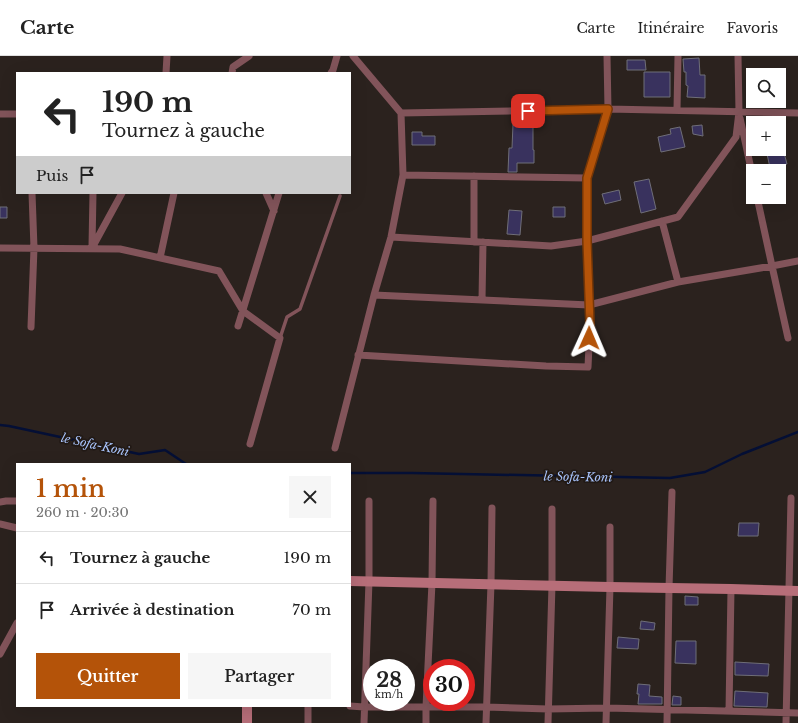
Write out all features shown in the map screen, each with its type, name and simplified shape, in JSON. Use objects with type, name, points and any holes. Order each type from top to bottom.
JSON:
[{"type":"street","points":[[166,72],[167,56]]},
{"type":"street","points":[[232,72],[233,67],[249,56]]},
{"type":"street","points":[[332,72],[336,56]]},
{"type":"street","points":[[335,448],[358,355],[391,237],[403,175],[401,113],[353,56]]},
{"type":"street","points":[[358,355],[588,367],[590,324],[587,241],[587,178],[608,109],[607,56]]},
{"type":"street","points":[[677,110],[678,56]]},
{"type":"street","points":[[391,237],[551,246],[587,241],[678,217],[736,137],[739,112],[738,56]]},
{"type":"street","points":[[401,113],[608,109],[798,113]]},
{"type":"street","points":[[739,112],[750,164]]},
{"type":"street","points":[[0,114],[16,114]]},
{"type":"street","points":[[403,175],[587,178]]},
{"type":"street","points":[[474,176],[474,242]]},
{"type":"street","points":[[30,327],[34,248],[32,194]]},
{"type":"street","points":[[92,248],[93,194]]},
{"type":"street","points":[[92,248],[121,194]]},
{"type":"street","points":[[160,258],[174,194]]},
{"type":"street","points":[[266,194],[274,211]]},
{"type":"street","points":[[238,326],[279,194]]},
{"type":"street","points":[[759,204],[788,338]]},
{"type":"street","points":[[662,221],[678,282]]},
{"type":"street","points":[[482,300],[483,242]]},
{"type":"street","points":[[0,248],[120,249],[219,271],[243,311],[280,338],[250,444]]},
{"type":"street","points":[[374,295],[589,305],[678,282],[798,261]]},
{"type":"street","points":[[667,723],[672,492]]},
{"type":"street","points":[[786,723],[794,591],[790,498]]},
{"type":"street","points":[[0,502],[16,501]]},
{"type":"street","points":[[366,659],[369,582],[369,501]]},
{"type":"street","points":[[428,659],[432,583],[433,501]]},
{"type":"street","points":[[486,723],[492,508]]},
{"type":"street","points":[[548,723],[552,585],[552,509]]},
{"type":"street","points":[[0,524],[16,528]]},
{"type":"street","points":[[606,723],[610,587],[610,527]]},
{"type":"street","points":[[351,581],[794,591]]},
{"type":"street","points":[[729,711],[731,589]]},
{"type":"street","points":[[0,654],[16,625]]},
{"type":"street","points":[[351,706],[363,707]]},
{"type":"street","points":[[247,723],[248,707]]},
{"type":"street","points":[[308,707],[308,723]]},
{"type":"street","points":[[475,707],[607,708],[798,713]]},
{"type":"street","points":[[364,711],[364,723]]},
{"type":"street","points":[[426,711],[426,723]]},
{"type":"lane","points":[[280,338],[287,317],[300,309],[340,196]]},
{"type":"building","points":[[699,58],[700,75],[705,75],[705,98],[687,97],[688,86],[686,85],[686,72],[684,72],[683,59]]},
{"type":"building","points":[[627,60],[645,60],[646,70],[627,70]]},
{"type":"building","points":[[644,72],[670,72],[670,97],[644,97]]},
{"type":"building","points":[[513,124],[533,125],[534,163],[517,163],[517,172],[508,172],[509,148],[512,148]]},
{"type":"building","points":[[702,125],[703,136],[693,134],[692,126]]},
{"type":"building","points":[[680,127],[685,147],[661,152],[658,137],[671,134],[670,129]]},
{"type":"building","points":[[412,132],[422,132],[422,136],[435,136],[435,145],[412,145]]},
{"type":"building","points":[[767,156],[785,156],[787,164],[786,164],[769,164]]},
{"type":"building","points":[[649,179],[656,209],[641,213],[634,182]]},
{"type":"building","points":[[619,190],[621,200],[605,204],[602,194]]},
{"type":"building","points":[[0,207],[7,207],[7,218],[0,218]]},
{"type":"building","points":[[553,207],[565,207],[565,217],[553,217]]},
{"type":"building","points":[[509,210],[522,211],[520,235],[507,234]]},
{"type":"building","points":[[739,523],[759,523],[758,536],[738,536]]},
{"type":"building","points":[[685,596],[698,597],[698,605],[685,605]]},
{"type":"building","points":[[641,621],[655,623],[654,630],[640,629]]},
{"type":"building","points":[[618,637],[639,639],[638,649],[617,648]]},
{"type":"building","points":[[676,641],[696,641],[696,664],[675,663]]},
{"type":"building","points":[[735,662],[769,664],[768,676],[735,675]]},
{"type":"building","points":[[638,684],[650,685],[649,696],[662,697],[662,704],[638,704]]},
{"type":"building","points":[[735,691],[768,693],[767,707],[734,706]]},
{"type":"building","points":[[673,696],[681,697],[681,705],[672,705]]},
{"type":"waterway","name":"le Sofa-Koni","points":[[0,425],[139,454],[165,450],[184,463]]},
{"type":"waterway","name":"le Sofa-Koni","points":[[351,473],[670,478],[705,472],[742,454],[798,432]]},
{"type":"route","points":[[528,111],[608,109],[587,178],[589,338]]}]
